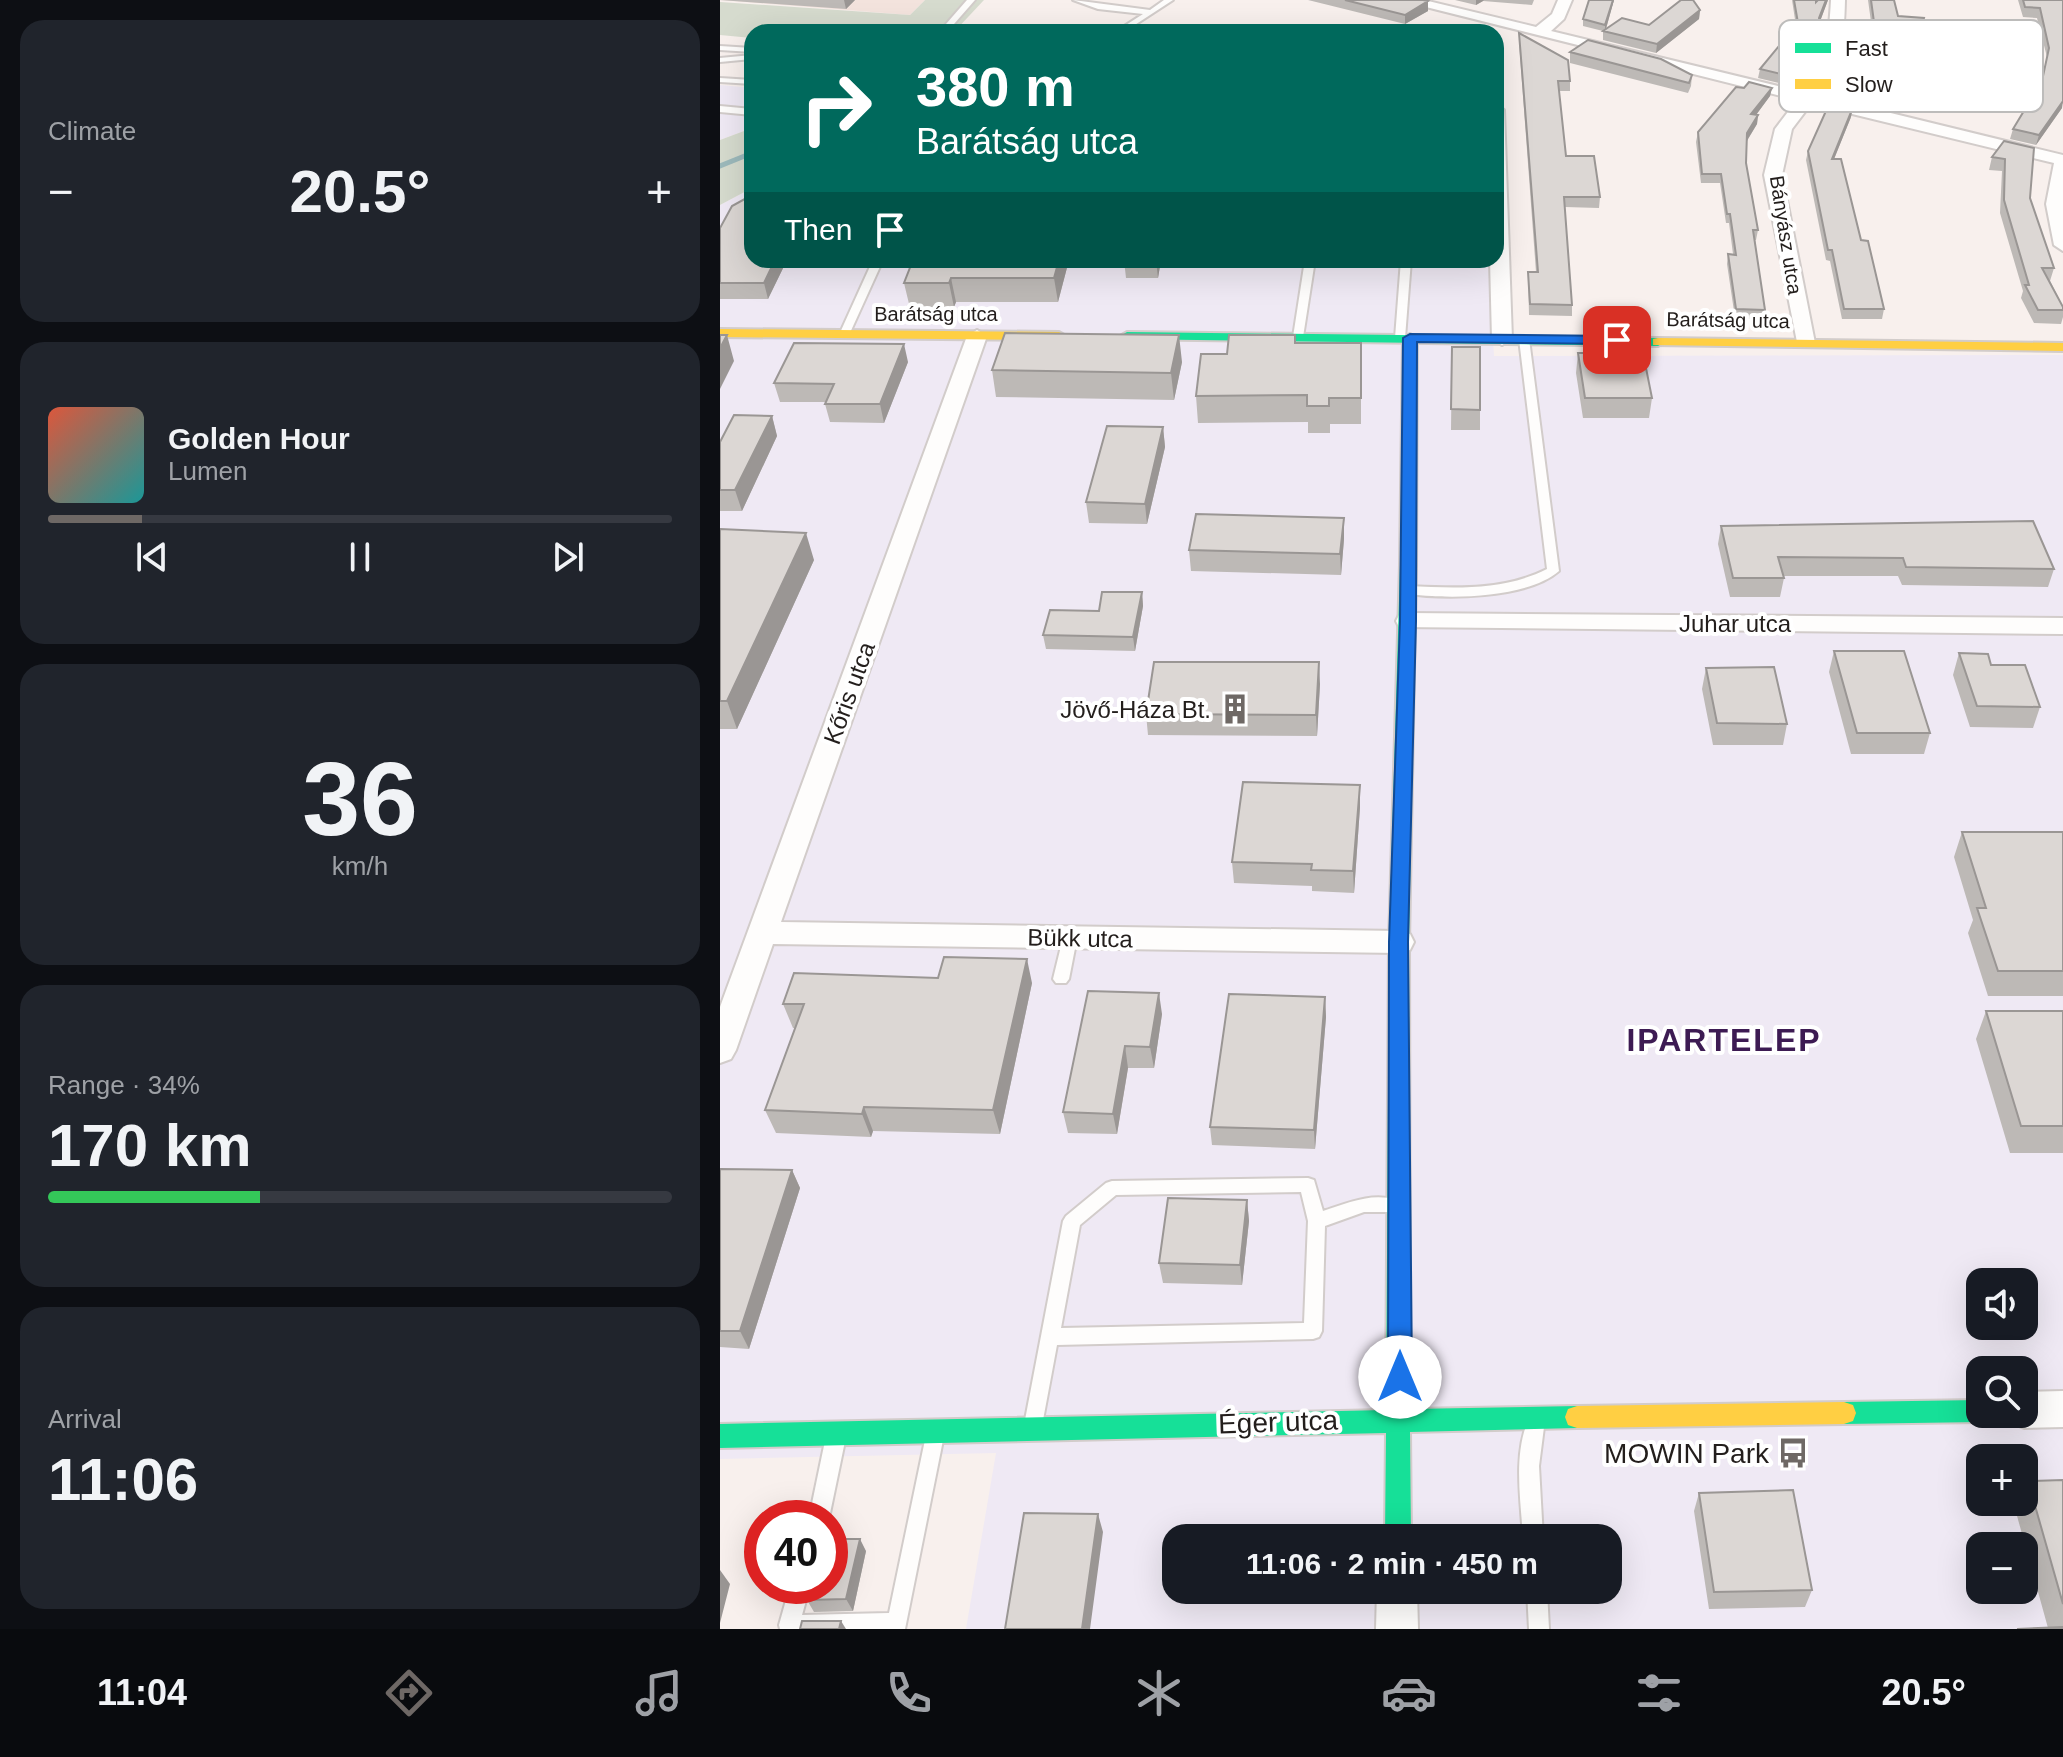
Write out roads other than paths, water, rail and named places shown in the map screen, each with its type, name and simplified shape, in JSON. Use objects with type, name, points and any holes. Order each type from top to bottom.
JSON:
[{"type":"street","points":[[1405,0],[1504,24]]},
{"type":"street","points":[[1540,32],[1559,16],[1565,0]]},
{"type":"street","name":"Bányász utca","points":[[1837,20],[1838,0]]},
{"type":"street","points":[[1504,24],[1779,91]]},
{"type":"street","points":[[1504,38],[1520,28]]},
{"type":"street","name":"Bányász utca","points":[[1796,112],[1784,129],[1773,175],[1805,343]]},
{"type":"street","points":[[1862,112],[2063,162],[2053,191],[2057,231],[2063,245]]},
{"type":"street","points":[[1500,268],[1502,339]]},
{"type":"street","name":"Barátság utca","points":[[720,333],[758,340],[844,335],[1084,336]]},
{"type":"street","name":"Kőris utca","points":[[720,1050],[977,336]]},
{"type":"street","name":"Barátság utca","points":[[1115,336],[2063,347]]},
{"type":"street","points":[[1398,1524],[1401,1420],[1399,942],[1408,621],[1405,338]]},
{"type":"street","name":"Juhar utca","points":[[1408,621],[2063,626]]},
{"type":"street","name":"Bükk utca","points":[[762,933],[1399,942]]},
{"type":"street","points":[[2038,1410],[2063,1409]]},
{"type":"street","name":"Éger utca","points":[[720,1436],[1401,1420],[1966,1411]]},
{"type":"street","points":[[1397,1604],[1397,1629]]},
{"type":"lane","points":[[950,24],[971,0]]},
{"type":"lane","points":[[1077,0],[1098,7],[1151,12]]},
{"type":"lane","points":[[1132,24],[1169,0]]},
{"type":"lane","points":[[720,48],[744,50]]},
{"type":"lane","points":[[720,60],[744,58]]},
{"type":"lane","points":[[720,80],[744,82]]},
{"type":"lane","points":[[720,109],[744,111]]},
{"type":"lane","points":[[844,335],[874,268]]},
{"type":"lane","points":[[1298,337],[1309,268]]},
{"type":"lane","points":[[1405,338],[1406,268]]},
{"type":"lane","points":[[1408,590],[1494,590],[1532,583],[1553,571],[1524,339]]},
{"type":"lane","points":[[1061,979],[1070,938]]},
{"type":"lane","points":[[1032,1428],[1072,1221],[1112,1188],[1308,1185],[1317,1221],[1313,1331],[1050,1337]]},
{"type":"lane","points":[[1317,1221],[1364,1205],[1400,1204]]},
{"type":"lane","points":[[1532,1524],[1529,1466],[1536,1419]]},
{"type":"lane","points":[[795,1604],[789,1625],[897,1623],[935,1431]]},
{"type":"lane","points":[[823,1500],[837,1433]]},
{"type":"lane","points":[[1538,1604],[1539,1629]]},
{"type":"waterway","points":[[720,166],[744,156]]},
{"type":"place","name":"Jövő-Háza Bt.","points":[[1235,709]]},
{"type":"place","name":"MOWIN Park","points":[[1793,1453]]},
{"type":"district","name":"IPARTELEP","points":[[1724,1040]]}]
